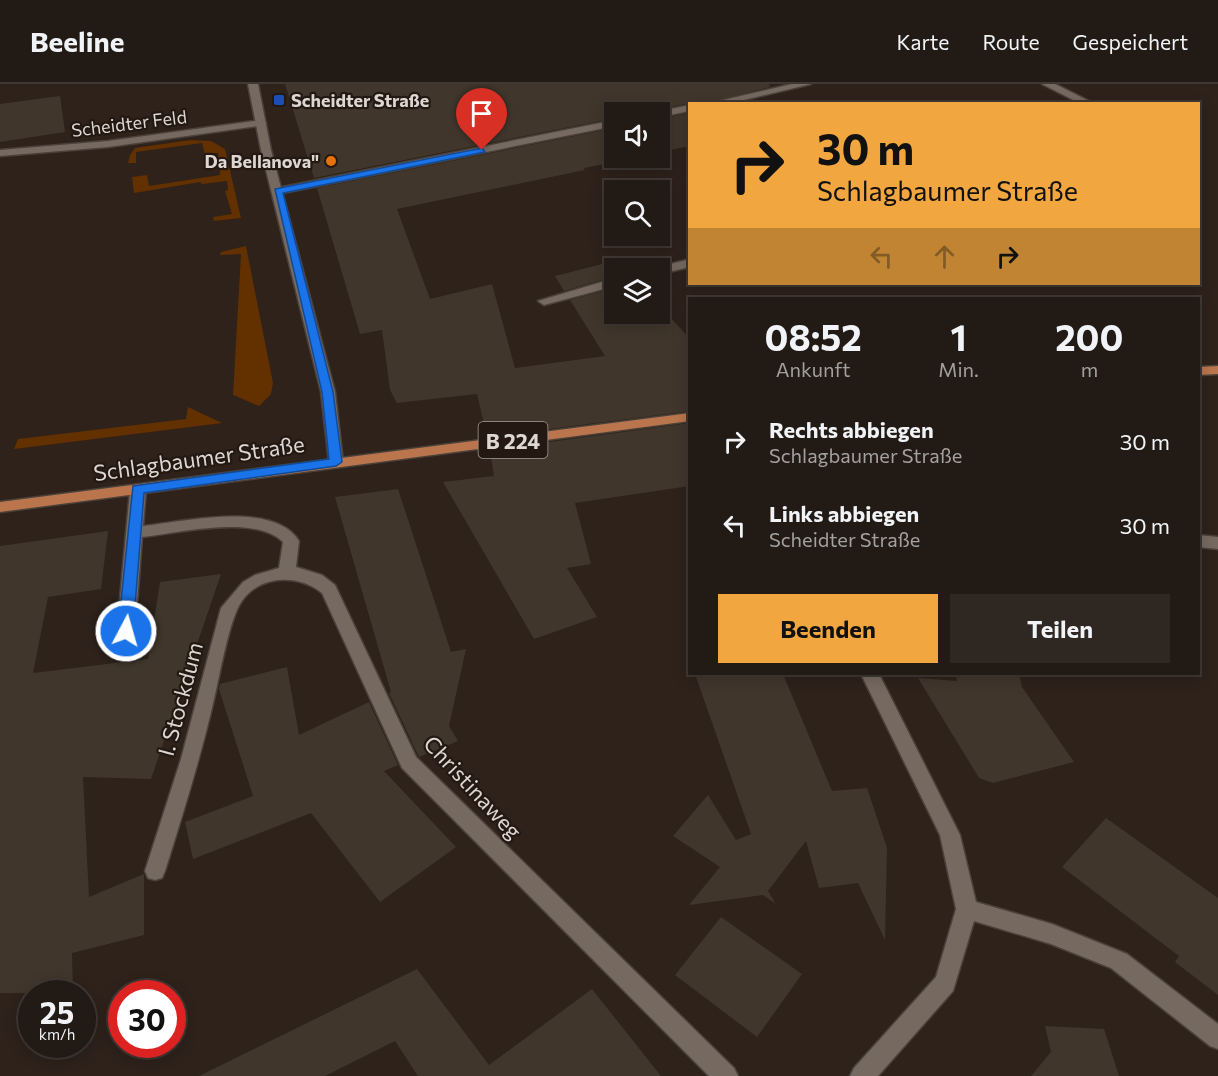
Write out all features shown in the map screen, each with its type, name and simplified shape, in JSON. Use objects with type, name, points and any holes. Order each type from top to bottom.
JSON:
[{"type":"main road","points":[[1200,371],[1218,370]]},
{"type":"main road","name":"Schlagbaumer Straße","points":[[0,507],[688,417]]},
{"type":"street","points":[[253,84],[328,392],[336,462]]},
{"type":"street","points":[[720,102],[806,84]]},
{"type":"street","points":[[1047,84],[1086,102]]},
{"type":"street","points":[[670,112],[688,108]]},
{"type":"street","name":"Scheidter Feld","points":[[0,153],[108,144],[261,123]]},
{"type":"street","points":[[278,191],[604,125]]},
{"type":"street","points":[[670,268],[688,263]]},
{"type":"street","points":[[544,301],[604,285]]},
{"type":"street","points":[[126,631],[138,489]]},
{"type":"street","points":[[136,532],[253,523],[268,525],[284,533],[291,542],[287,572]]},
{"type":"street","points":[[1200,541],[1218,543]]},
{"type":"street","name":"I. Stockdum","points":[[155,871],[190,759],[229,608],[236,595],[249,585],[268,576],[287,572]]},
{"type":"street","name":"Christinaweg","points":[[287,572],[309,575],[329,589],[409,762],[726,1076]]},
{"type":"street","points":[[862,1076],[945,983],[967,909],[950,835],[870,675]]},
{"type":"street","points":[[967,909],[1052,934],[1119,962],[1218,1038]]},
{"type":"shaded area","points":[[191,140],[211,141],[225,149],[241,218],[214,221],[213,217],[232,214],[225,191],[228,190],[227,181],[202,184],[200,182],[134,193],[132,177],[147,175],[149,186],[220,175],[218,153],[205,154],[202,143],[136,152],[136,163],[128,163],[135,148]]},
{"type":"shaded area","points":[[246,246],[273,383],[271,394],[259,406],[233,395],[241,254],[220,255],[221,252]]},
{"type":"shaded area","points":[[188,407],[222,423],[14,449],[18,439],[186,419]]},
{"type":"building","points":[[285,84],[769,84],[770,87],[712,102],[688,102],[670,107],[670,102],[604,102],[604,120],[314,178]]},
{"type":"building","points":[[60,96],[65,132],[0,142],[0,104]]},
{"type":"building","points":[[688,113],[688,146],[670,150],[670,117]]},
{"type":"building","points":[[604,130],[604,164],[397,209],[430,299],[492,284],[515,368],[605,356],[570,300],[604,291],[604,324],[670,324],[670,317],[688,337],[688,411],[487,437],[477,394],[397,403],[390,390],[382,330],[360,334],[317,188]]},
{"type":"building","points":[[604,264],[604,279],[564,291],[555,276]]},
{"type":"building","points":[[688,423],[688,486],[575,503],[591,564],[567,568],[597,617],[534,639],[443,482],[494,476],[490,450]]},
{"type":"building","points":[[398,489],[451,652],[466,649],[449,726],[458,741],[419,757],[389,693],[391,692],[335,497]]},
{"type":"building","points":[[108,531],[101,589],[48,597],[33,673],[148,659],[160,582],[221,574],[151,779],[83,777],[89,897],[144,874],[144,935],[72,953],[73,980],[18,980],[18,993],[0,993],[0,546]]},
{"type":"building","points":[[287,667],[299,735],[369,702],[398,765],[384,771],[456,847],[380,902],[311,813],[193,859],[185,822],[253,796],[219,689],[220,684]]},
{"type":"building","points":[[695,675],[783,675],[832,791],[867,788],[887,848],[885,940],[858,883],[819,888],[806,841],[768,891],[776,904],[763,895],[689,905],[720,867],[673,836],[708,795],[736,840],[751,834]]},
{"type":"building","points":[[956,675],[1019,675],[1022,687],[1074,762],[993,783],[979,778],[918,678],[957,681]]},
{"type":"building","points":[[1106,818],[1218,898],[1218,995],[1175,962],[1179,956],[1062,867]]},
{"type":"building","points":[[721,917],[802,974],[757,1037],[675,975]]},
{"type":"building","points":[[417,969],[489,1065],[592,989],[661,1076],[418,1076],[395,1041],[325,1076],[199,1076]]},
{"type":"building","points":[[1045,1026],[1104,1029],[1119,1076],[1031,1076],[1051,1052]]},
{"type":"place","name":"Scheidter Straße","points":[[279,100]]},
{"type":"place","name":"Da Bellanova\"","points":[[331,161]]},
{"type":"route","points":[[126,631],[138,489],[336,462],[328,392],[278,191],[482,150]]}]
